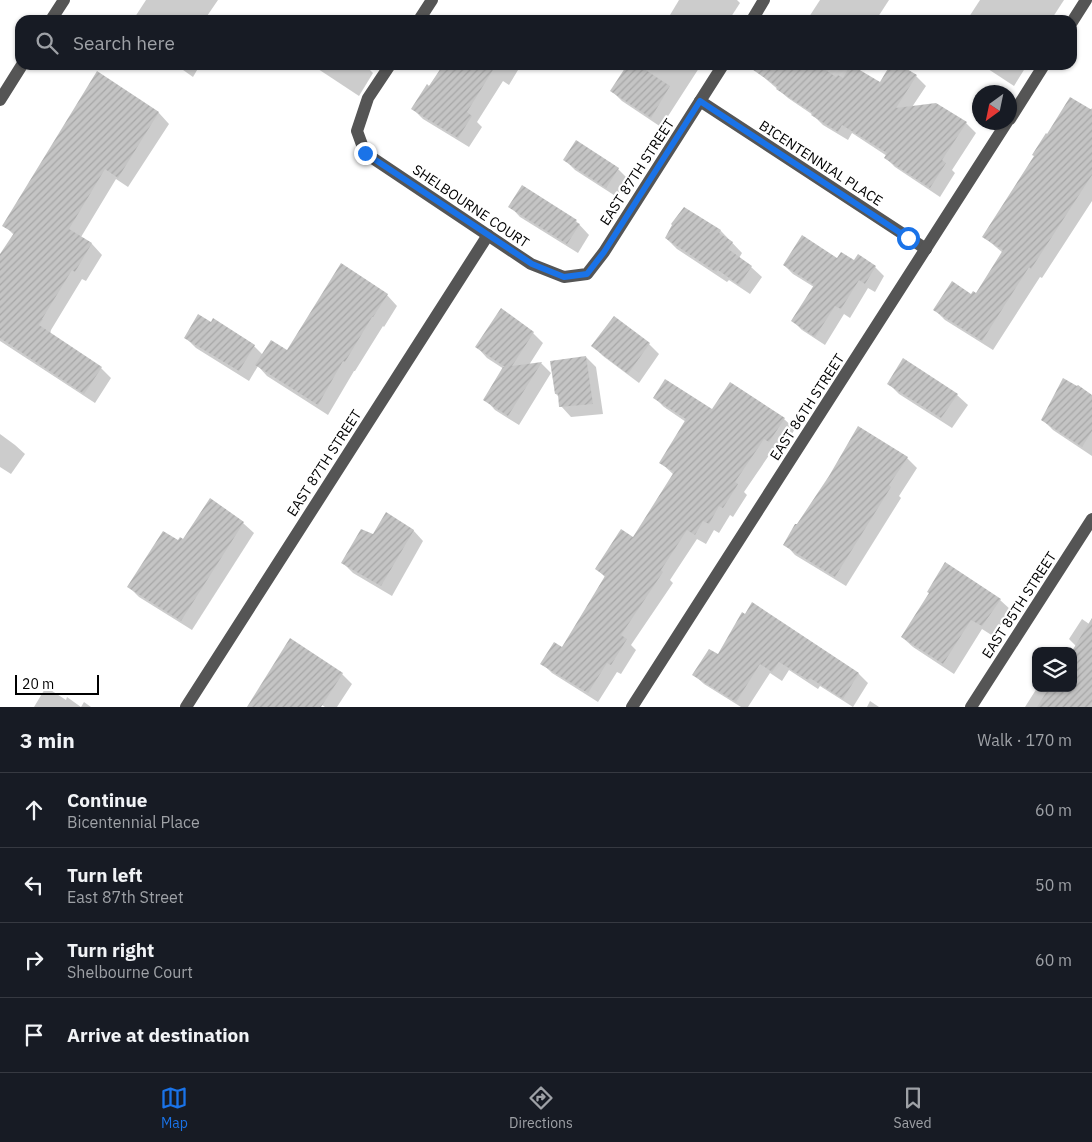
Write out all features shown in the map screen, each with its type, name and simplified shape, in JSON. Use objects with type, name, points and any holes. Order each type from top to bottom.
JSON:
[{"type":"street","points":[[54,15],[64,0]]},
{"type":"street","points":[[422,15],[432,0]]},
{"type":"street","points":[[755,15],[764,0]]},
{"type":"street","points":[[1076,15],[1086,0]]},
{"type":"street","points":[[0,100],[19,70]]},
{"type":"street","name":"SHELBOURNE COURT","points":[[387,70],[368,98],[357,131],[365,153],[532,264],[564,277]]},
{"type":"street","name":"EAST 87TH STREET","points":[[564,277],[587,274],[604,252],[720,70]]},
{"type":"street","points":[[1017,108],[1041,70]]},
{"type":"street","name":"BICENTENNIAL PLACE","points":[[700,101],[926,249]]},
{"type":"street","name":"EAST 86TH STREET","points":[[632,707],[1002,130]]},
{"type":"street","name":"EAST 87TH STREET","points":[[186,707],[488,235]]},
{"type":"street","name":"EAST 85TH STREET","points":[[971,707],[1092,519]]},
{"type":"building","points":[[440,70],[493,70],[467,112],[472,116],[458,138],[411,109],[427,84],[429,86]]},
{"type":"building","points":[[624,70],[646,70],[670,86],[651,118],[610,91]]},
{"type":"building","points":[[753,70],[826,70],[836,77],[838,75],[843,78],[847,70],[860,70],[880,82],[887,70],[908,70],[917,75],[896,108],[936,103],[967,122],[942,160],[946,163],[930,188],[884,158],[887,153],[842,125],[838,132],[776,89],[778,87]]},
{"type":"building","points":[[97,71],[159,112],[118,178],[105,169],[69,229],[92,243],[75,272],[72,270],[39,325],[102,367],[84,394],[0,338],[0,254],[14,233],[2,226]]},
{"type":"building","points":[[1070,97],[1092,110],[1092,175],[1031,269],[1029,267],[982,341],[933,310],[952,281],[971,294],[973,291],[976,293],[1003,250],[982,237]]},
{"type":"building","points":[[576,140],[619,168],[606,188],[563,160]]},
{"type":"building","points":[[522,185],[577,220],[575,222],[580,224],[567,244],[508,207]]},
{"type":"building","points":[[684,207],[721,230],[719,233],[733,242],[728,249],[752,266],[739,285],[665,238],[671,224]]},
{"type":"building","points":[[802,235],[837,258],[841,252],[854,260],[858,254],[876,266],[865,284],[859,280],[841,309],[835,306],[815,337],[791,321],[814,285],[783,265]]},
{"type":"building","points":[[341,263],[388,294],[345,362],[343,361],[318,405],[255,365],[271,340],[287,350]]},
{"type":"building","points":[[501,308],[534,332],[512,366],[542,362],[508,416],[483,400],[503,367],[505,367],[475,347]]},
{"type":"building","points":[[198,314],[211,322],[213,318],[255,345],[239,371],[184,338]]},
{"type":"building","points":[[614,316],[650,343],[628,374],[591,346]]},
{"type":"building","points":[[586,356],[593,404],[559,407],[558,394],[555,394],[550,361]]},
{"type":"building","points":[[903,358],[958,394],[941,418],[887,384]]},
{"type":"building","points":[[1063,378],[1078,385],[1092,395],[1092,431],[1082,447],[1041,420]]},
{"type":"building","points":[[665,379],[712,409],[730,382],[785,418],[769,442],[764,439],[735,482],[738,484],[723,508],[719,506],[709,524],[703,521],[695,535],[687,530],[661,570],[663,572],[621,635],[627,639],[611,665],[607,663],[588,693],[540,664],[554,642],[562,647],[605,576],[595,569],[621,529],[633,537],[674,472],[659,463],[686,419],[653,398]]},
{"type":"building","points":[[858,426],[908,457],[889,485],[891,487],[835,577],[783,545],[795,524],[797,524],[829,476]]},
{"type":"building","points":[[210,498],[244,522],[181,621],[127,587],[163,531],[178,540],[180,537],[183,539]]},
{"type":"building","points":[[386,512],[414,530],[381,586],[341,563],[361,529],[373,534]]},
{"type":"building","points":[[945,562],[1001,599],[982,626],[971,620],[943,664],[901,637],[929,593],[927,592]]},
{"type":"building","points":[[752,602],[859,673],[843,699],[810,678],[808,680],[779,662],[772,672],[760,664],[736,702],[692,675],[709,649],[718,654],[742,612],[745,614]]},
{"type":"building","points":[[1092,618],[1092,707],[1037,707],[1046,692],[1077,692],[1077,647],[1074,647]]},
{"type":"building","points":[[290,638],[343,673],[321,707],[247,707]]},
{"type":"route","points":[[365,153],[532,264],[564,277],[587,274],[604,252],[700,101],[908,238]]}]
